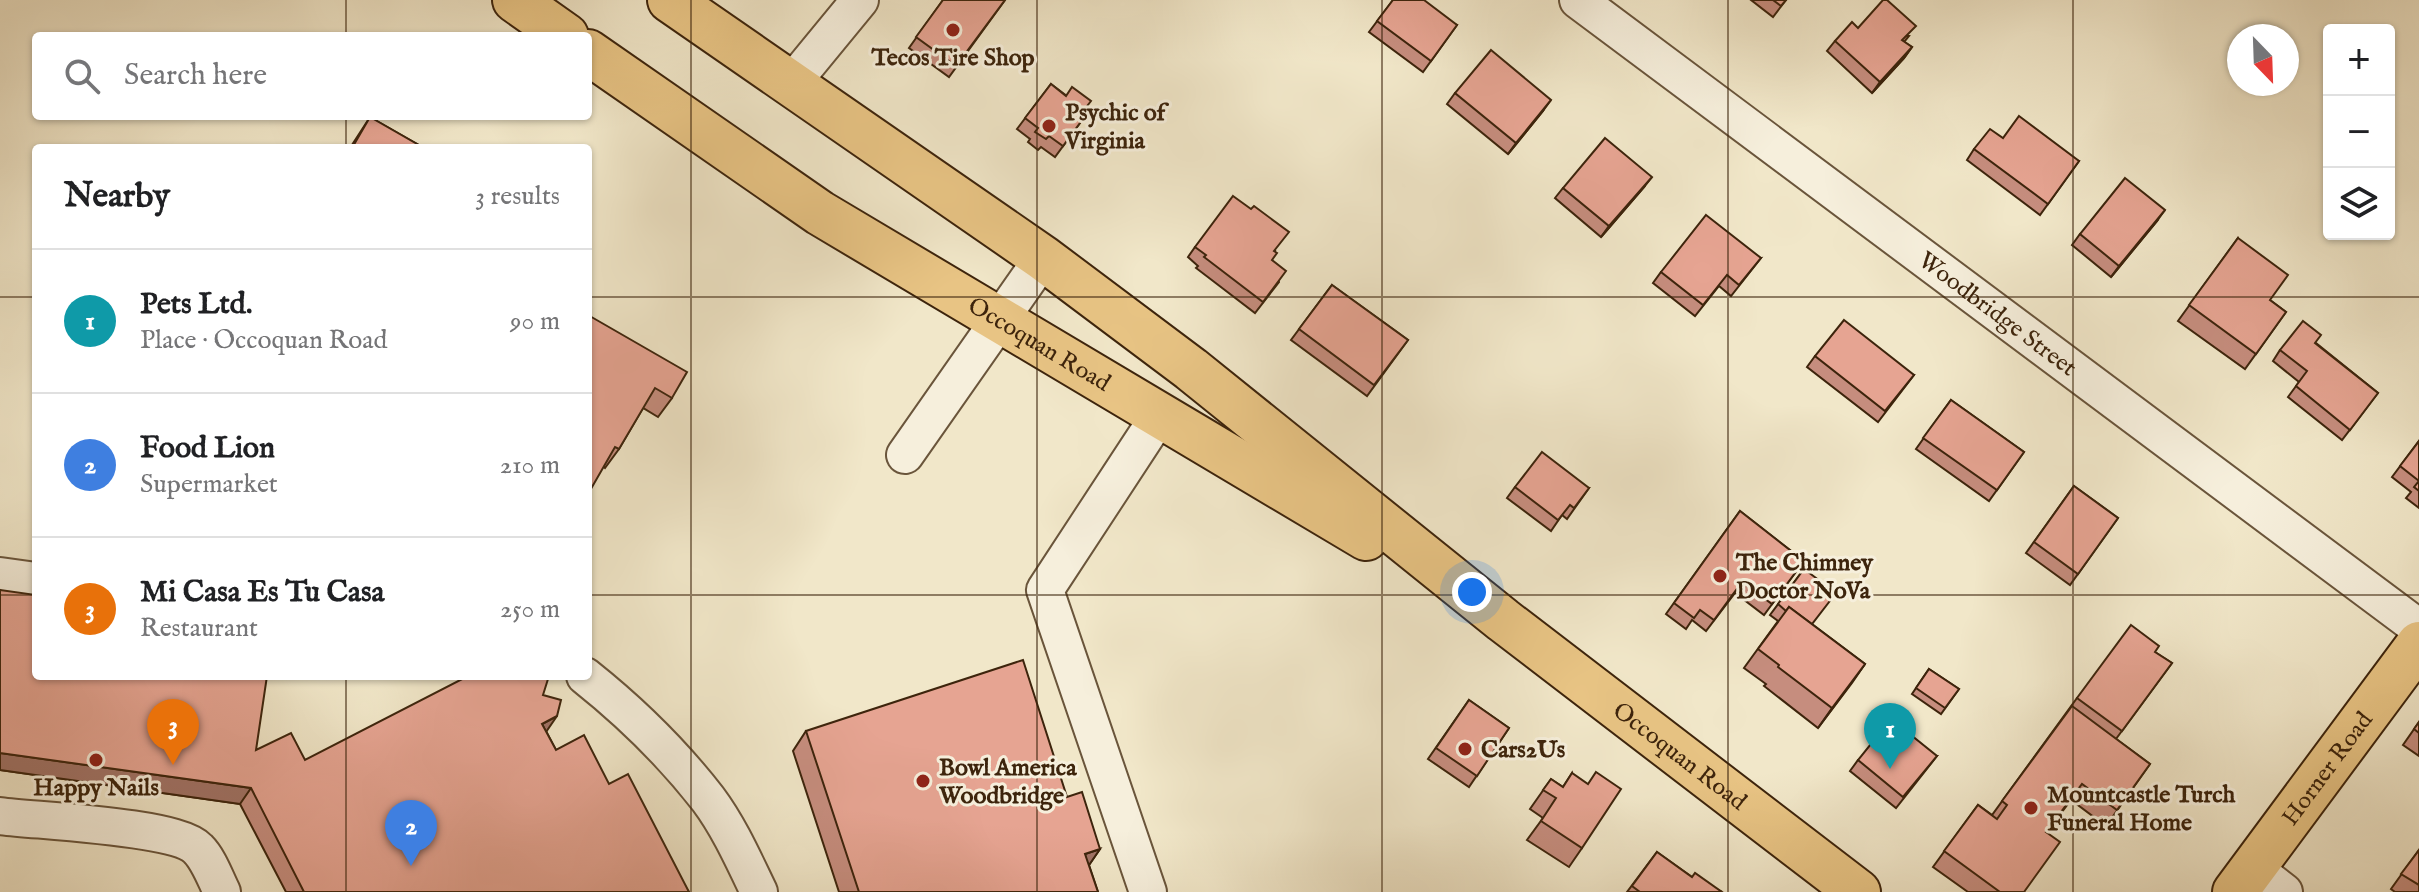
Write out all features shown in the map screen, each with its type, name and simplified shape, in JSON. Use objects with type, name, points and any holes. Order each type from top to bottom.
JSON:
[{"type":"main road","points":[[515,0],[560,32]]},
{"type":"main road","name":"Occoquan Road","points":[[670,0],[1043,258],[1191,369],[1503,620],[1858,892]]},
{"type":"main road","name":"Occoquan Road","points":[[592,55],[820,213],[1503,620]]},
{"type":"main road","name":"Horner Road","points":[[2258,884],[2419,644]]},
{"type":"street","points":[[791,84],[860,0]]},
{"type":"street","name":"Woodbridge Street","points":[[1578,0],[2419,628]]},
{"type":"street","points":[[905,455],[1043,258]]},
{"type":"street","points":[[1148,892],[1045,590],[1159,416]]},
{"type":"street","points":[[0,576],[32,580]]},
{"type":"street","points":[[589,680],[657,743],[709,801],[735,843],[759,892]]},
{"type":"street","points":[[0,816],[184,839],[199,849],[222,892]]},
{"type":"building","name":"Tecos Tire Shop","points":[[943,0],[1005,0],[956,66],[916,37]]},
{"type":"building","points":[[1393,0],[1424,0],[1457,25],[1431,61],[1377,21]]},
{"type":"building","points":[[1883,0],[1887,0],[1916,26],[1902,40],[1912,47],[1880,82],[1835,41],[1852,22],[1858,28]]},
{"type":"building","points":[[1491,50],[1551,100],[1516,143],[1455,93]]},
{"type":"building","name":"Psychic of Virginia","points":[[1051,84],[1066,96],[1072,87],[1091,101],[1084,110],[1088,112],[1063,146],[1049,136],[1046,139],[1035,132],[1038,128],[1025,118]]},
{"type":"building","points":[[2019,116],[2079,161],[2048,204],[1974,149],[1990,129],[2003,138]]},
{"type":"building","points":[[368,120],[375,120],[417,144],[354,144]]},
{"type":"building","points":[[1605,138],[1652,177],[1609,226],[1563,188]]},
{"type":"building","points":[[2125,178],[2165,210],[2119,266],[2080,234]]},
{"type":"building","points":[[1233,196],[1251,209],[1254,206],[1289,232],[1274,251],[1277,253],[1272,260],[1286,271],[1263,302],[1195,247]]},
{"type":"building","points":[[1706,215],[1761,258],[1739,285],[1727,275],[1703,305],[1661,272]]},
{"type":"building","points":[[2238,238],[2288,275],[2270,300],[2286,312],[2256,354],[2189,305]]},
{"type":"building","points":[[1332,285],[1408,340],[1374,385],[1299,329]]},
{"type":"building","points":[[592,317],[687,372],[672,398],[655,388],[619,449],[615,447],[592,487]]},
{"type":"building","points":[[1844,320],[1914,375],[1885,411],[1815,356]]},
{"type":"building","points":[[2303,321],[2321,335],[2315,343],[2378,393],[2350,430],[2296,386],[2307,371],[2280,350]]},
{"type":"building","points":[[1951,400],[2024,452],[1997,490],[1923,438]]},
{"type":"building","points":[[2419,441],[2419,481],[2400,466]]},
{"type":"building","points":[[1542,452],[1589,488],[1574,508],[1570,505],[1558,520],[1515,487]]},
{"type":"building","points":[[2074,486],[2118,518],[2078,574],[2034,542]]},
{"type":"building","name":"The Chimney Doctor NoVa","points":[[1740,511],[1804,561],[1772,604],[1742,582],[1714,620],[1700,610],[1694,618],[1674,603]]},
{"type":"building","points":[[1804,569],[1836,593],[1812,624],[1789,607],[1786,611],[1778,604]]},
{"type":"building","points":[[0,590],[32,594],[32,680],[266,680],[256,750],[291,733],[305,760],[460,680],[548,680],[543,695],[561,700],[557,716],[542,724],[556,750],[584,735],[609,784],[628,774],[689,892],[304,892],[251,788],[0,753]]},
{"type":"building","points":[[1789,607],[1865,664],[1832,708],[1758,649]]},
{"type":"building","points":[[2131,625],[2159,646],[2155,652],[2172,663],[2122,731],[2077,698]]},
{"type":"building","name":"Bowl America Woodbridge","points":[[1023,660],[1067,797],[1082,792],[1100,849],[1085,854],[1098,892],[859,892],[806,731]]},
{"type":"building","points":[[1929,669],[1959,689],[1945,708],[1916,688]]},
{"type":"building","name":"Cars2Us","points":[[1469,700],[1509,728],[1477,776],[1436,748]]},
{"type":"building","name":"Mountcastle Turch Funeral Home","points":[[2072,706],[2150,764],[2117,810],[2082,784],[2046,832],[2060,842],[2024,892],[2000,892],[1944,851],[1978,805],[1997,819],[2007,805],[2002,801]]},
{"type":"building","points":[[1891,719],[1937,756],[1903,797],[1858,760]]},
{"type":"building","points":[[1596,772],[1621,789],[1582,848],[1541,821],[1556,798],[1543,790],[1551,779],[1563,787],[1572,773],[1588,784]]},
{"type":"building","points":[[2419,850],[2419,885],[2401,874]]},
{"type":"building","points":[[1657,852],[1692,877],[1695,873],[1722,892],[1640,892],[1632,886]]},
{"type":"place","name":"Tecos Tire Shop","points":[[953,30]]},
{"type":"place","name":"Psychic of Virginia","points":[[1049,126]]},
{"type":"place","name":"The Chimney Doctor NoVa","points":[[1720,576]]},
{"type":"place","name":"Cars2Us","points":[[1465,749]]},
{"type":"place","name":"Happy Nails","points":[[96,760]]},
{"type":"place","name":"Mi Casa Es Tu Casa","points":[[173,765]]},
{"type":"place","name":"Pets Ltd.","points":[[1890,769]]},
{"type":"place","name":"Bowl America Woodbridge","points":[[923,781]]},
{"type":"place","name":"Mountcastle Turch Funeral Home","points":[[2031,808]]},
{"type":"place","name":"Food Lion","points":[[411,866]]}]
